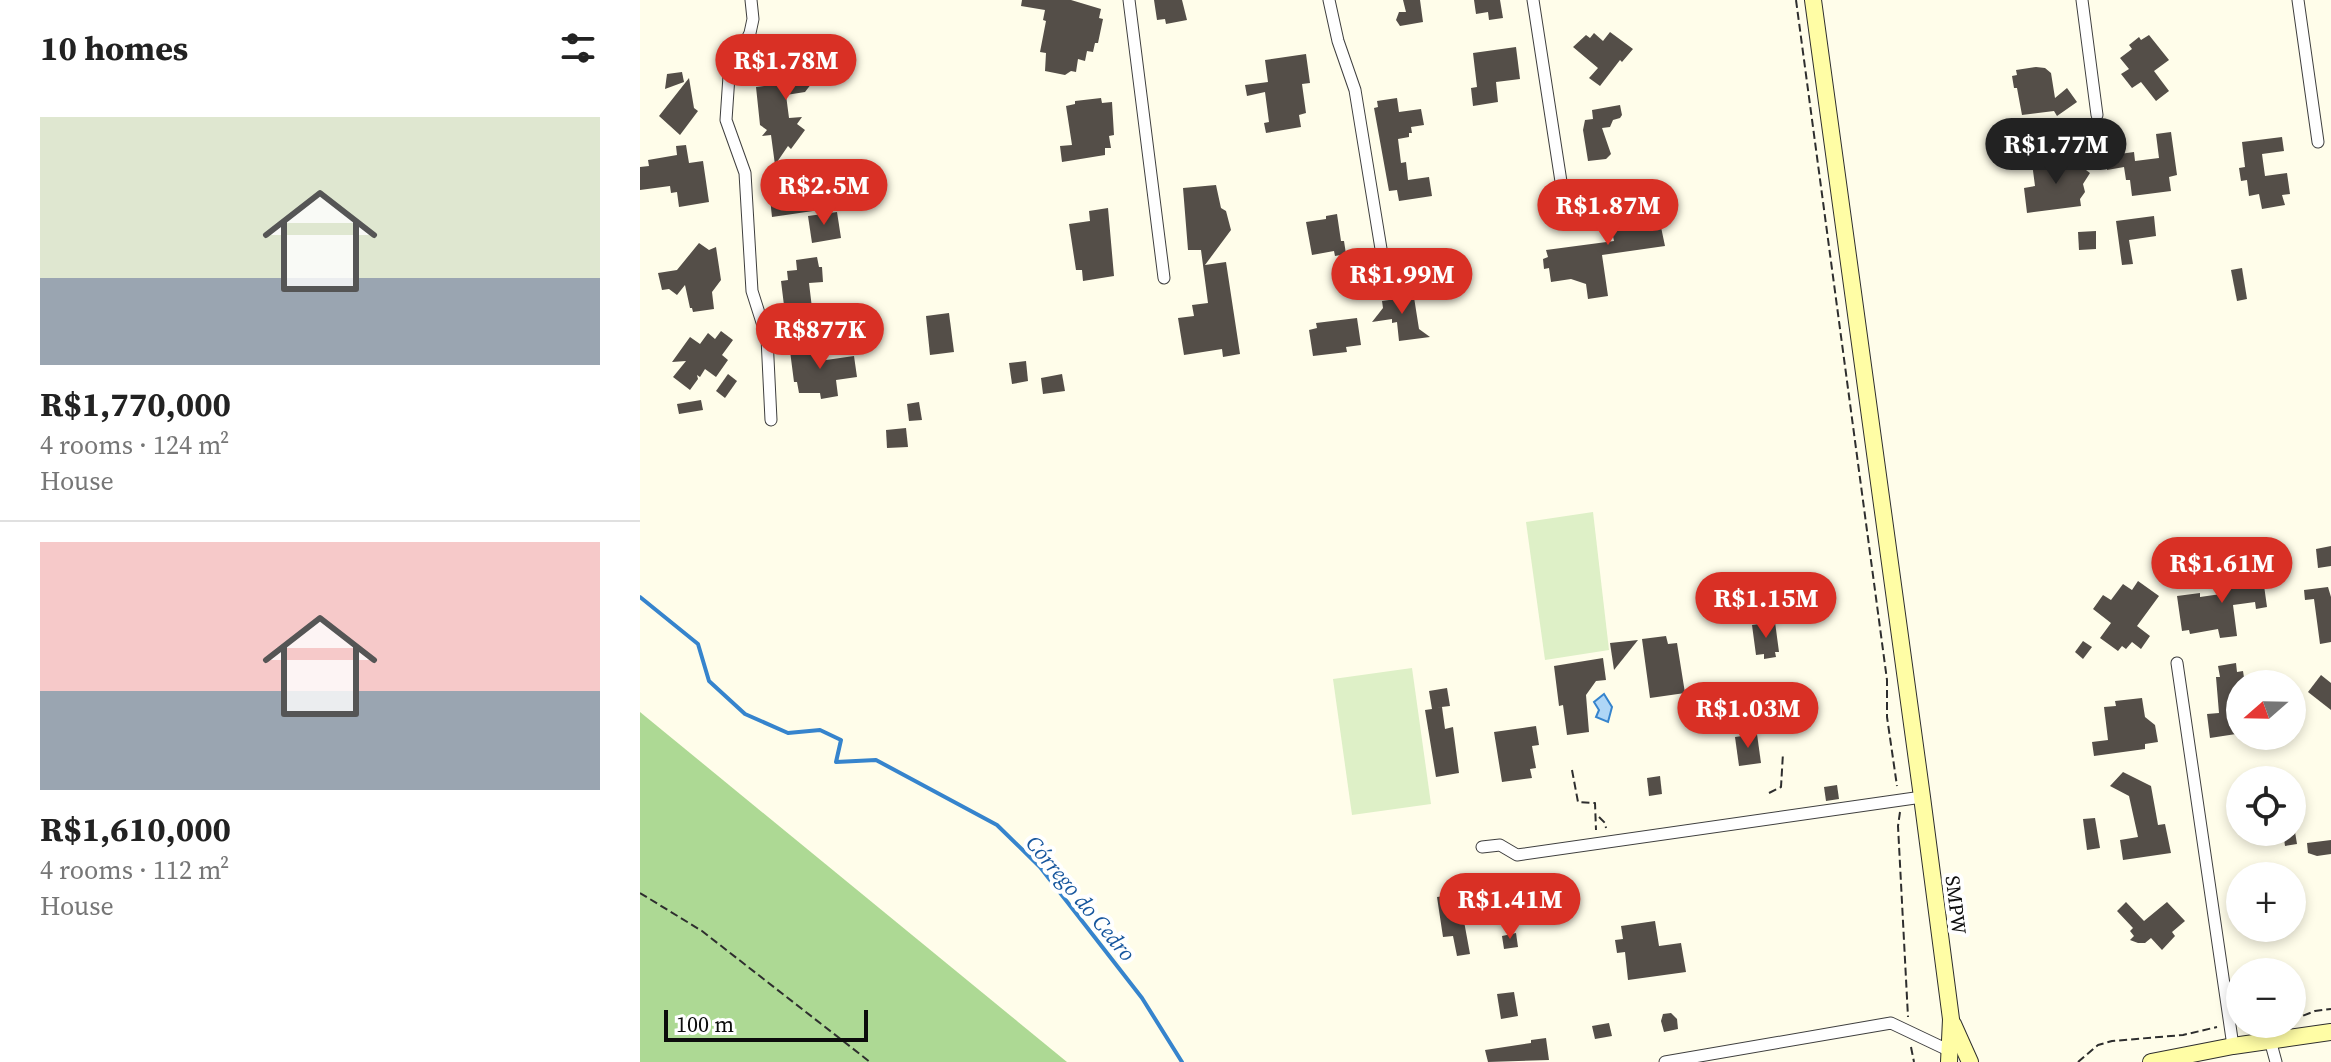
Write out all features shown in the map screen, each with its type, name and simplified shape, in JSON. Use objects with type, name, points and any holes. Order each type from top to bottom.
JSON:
[{"type":"street","points":[[751,0],[753,19],[750,33],[729,76],[726,120],[745,173],[752,291],[767,338],[771,420]]},
{"type":"street","points":[[1129,0],[1164,278]]},
{"type":"street","points":[[1329,0],[1338,41],[1355,90],[1383,261]]},
{"type":"street","points":[[1533,0],[1566,214]]},
{"type":"street","name":"SMPW","points":[[1813,0],[1951,1019],[1950,1056]]},
{"type":"street","points":[[2082,0],[2097,115]]},
{"type":"street","points":[[2298,0],[2318,142]]},
{"type":"street","points":[[2177,663],[2226,997]]},
{"type":"street","points":[[1482,847],[1500,845],[1517,855],[1922,797]]},
{"type":"street","name":"SMPW","points":[[1951,1019],[1970,1062]]},
{"type":"street","points":[[1665,1062],[1891,1023],[1950,1056]]},
{"type":"street","points":[[2151,1062],[2331,1032]]},
{"type":"street","points":[[2232,1038],[2233,1046]]},
{"type":"street","points":[[2270,1040],[2276,1062]]},
{"type":"path","points":[[1796,0],[1887,680],[1887,717],[1899,801],[1909,1031],[1914,1062]]},
{"type":"path","points":[[1769,793],[1781,787],[1783,753]]},
{"type":"path","points":[[1572,770],[1578,802],[1595,803],[1595,823],[1603,842]]},
{"type":"path","points":[[1597,815],[1605,823],[1603,842]]},
{"type":"path","points":[[640,893],[702,931],[870,1062]]},
{"type":"path","points":[[2306,1016],[2331,1009]]},
{"type":"path","points":[[2078,1062],[2098,1045],[2112,1041],[2183,1035],[2226,1025]]},
{"type":"green space","points":[[1593,512],[1609,650],[1545,660],[1526,522]]},
{"type":"green space","points":[[1412,668],[1431,804],[1352,815],[1333,679]]},
{"type":"green space","points":[[640,712],[1067,1062],[640,1062]]},
{"type":"water","points":[[1604,694],[1612,707],[1608,722],[1596,717],[1599,710],[1594,702]]},
{"type":"building","points":[[1022,0],[1071,0],[1101,9],[1099,18],[1103,19],[1098,43],[1095,43],[1093,52],[1087,51],[1085,61],[1078,59],[1076,72],[1065,75],[1045,71],[1046,53],[1040,52],[1045,10],[1021,6]]},
{"type":"building","points":[[1154,0],[1182,0],[1187,20],[1166,24],[1165,19],[1157,20]]},
{"type":"building","points":[[1403,0],[1420,0],[1423,22],[1400,26],[1396,20],[1399,12],[1406,12]]},
{"type":"building","points":[[1474,0],[1500,0],[1503,18],[1489,20],[1488,12],[1476,14]]},
{"type":"building","points":[[1610,32],[1633,49],[1600,86],[1589,78],[1598,68],[1573,47],[1586,35],[1590,38],[1594,33],[1603,41]]},
{"type":"building","points":[[811,35],[815,79],[805,92],[786,95],[789,118],[802,117],[797,124],[805,130],[791,149],[788,146],[775,165],[771,135],[762,136],[767,130],[760,125],[756,87],[791,83],[789,69],[801,67],[798,37]]},
{"type":"building","points":[[2149,35],[2169,60],[2154,71],[2169,91],[2156,101],[2141,82],[2132,88],[2121,74],[2129,69],[2120,58],[2132,49],[2129,45],[2139,37],[2141,40]]},
{"type":"building","points":[[1516,47],[1520,79],[1496,82],[1498,102],[1473,106],[1471,88],[1477,87],[1473,53]]},
{"type":"building","points":[[1306,54],[1310,83],[1302,84],[1306,113],[1299,115],[1301,127],[1266,133],[1264,123],[1269,122],[1265,92],[1247,96],[1245,85],[1268,82],[1265,60]]},
{"type":"building","points":[[2045,68],[2051,73],[2055,98],[2067,88],[2077,102],[2057,116],[2054,111],[2022,115],[2012,76],[2017,75],[2016,70]]},
{"type":"building","points":[[682,72],[684,82],[665,89],[667,74]]},
{"type":"building","points":[[689,78],[694,108],[698,111],[680,135],[659,116]]},
{"type":"building","points":[[1101,98],[1102,103],[1112,102],[1114,135],[1109,136],[1111,148],[1105,148],[1105,155],[1062,162],[1060,146],[1072,145],[1066,106],[1075,104],[1075,101]]},
{"type":"building","points":[[1397,98],[1399,112],[1421,109],[1424,125],[1411,127],[1409,137],[1398,139],[1401,163],[1406,162],[1408,180],[1429,177],[1432,196],[1399,201],[1397,190],[1389,191],[1374,108],[1378,107],[1377,101]]},
{"type":"building","points":[[1620,105],[1620,118],[1613,120],[1610,127],[1602,128],[1611,154],[1606,159],[1588,161],[1583,130],[1585,120],[1593,119],[1592,110]]},
{"type":"building","points":[[2171,132],[2177,175],[2169,177],[2171,191],[2132,196],[2124,167],[2107,170],[2105,156],[2134,152],[2135,161],[2159,158],[2156,134]]},
{"type":"building","points":[[2282,137],[2284,151],[2262,154],[2265,176],[2287,173],[2290,194],[2282,195],[2285,205],[2262,209],[2259,194],[2249,196],[2247,180],[2241,181],[2239,168],[2245,167],[2242,142]]},
{"type":"building","points":[[686,145],[689,163],[703,161],[709,202],[679,207],[677,192],[671,193],[670,186],[640,190],[640,167],[649,166],[648,160],[677,155],[676,146]]},
{"type":"building","points":[[2070,158],[2090,173],[2083,184],[2085,192],[2080,199],[2081,206],[2027,213],[2024,188],[2035,186],[2032,163]]},
{"type":"building","points":[[780,168],[781,176],[798,174],[798,182],[809,178],[813,211],[772,217],[767,170]]},
{"type":"building","points":[[1216,185],[1221,208],[1226,211],[1231,230],[1205,265],[1226,262],[1240,354],[1223,357],[1222,349],[1184,355],[1178,318],[1194,316],[1192,305],[1208,303],[1201,250],[1188,250],[1183,188]]},
{"type":"building","points":[[1654,194],[1665,246],[1602,255],[1608,296],[1588,299],[1586,284],[1571,279],[1551,282],[1549,268],[1544,269],[1543,259],[1548,257],[1546,250],[1614,241],[1612,232],[1621,230],[1620,200]]},
{"type":"building","points":[[1108,208],[1114,276],[1083,281],[1082,270],[1076,270],[1069,224],[1090,221],[1089,211]]},
{"type":"building","points":[[837,212],[841,238],[812,243],[808,216]]},
{"type":"building","points":[[1337,214],[1346,254],[1335,256],[1334,251],[1312,255],[1306,222]]},
{"type":"building","points":[[2154,216],[2156,236],[2129,240],[2133,264],[2122,265],[2116,221]]},
{"type":"building","points":[[2096,231],[2096,249],[2079,250],[2078,232]]},
{"type":"building","points":[[699,243],[709,250],[716,247],[721,280],[712,292],[714,309],[693,312],[685,285],[677,295],[669,289],[662,290],[658,273],[677,270]]},
{"type":"building","points":[[817,257],[819,267],[822,267],[823,282],[809,283],[812,308],[820,313],[809,327],[787,330],[781,281],[788,280],[787,271],[797,270],[796,260]]},
{"type":"building","points":[[2242,268],[2247,299],[2237,301],[2231,270]]},
{"type":"building","points":[[1413,291],[1419,329],[1430,337],[1399,341],[1397,322],[1392,323],[1392,319],[1372,322],[1383,308],[1382,301],[1389,300],[1388,295]]},
{"type":"building","points":[[949,313],[954,352],[930,355],[926,316]]},
{"type":"building","points":[[1357,318],[1361,345],[1346,347],[1347,352],[1313,356],[1309,330],[1317,328],[1316,323]]},
{"type":"building","points":[[721,331],[733,340],[722,355],[728,360],[716,377],[705,369],[700,377],[697,375],[698,379],[690,390],[673,377],[686,361],[672,362],[690,337],[700,344],[708,333],[715,339]]},
{"type":"building","points":[[824,346],[826,360],[854,356],[857,377],[836,380],[838,396],[821,399],[820,393],[799,393],[797,382],[794,382],[790,351]]},
{"type":"building","points":[[1026,361],[1028,381],[1012,384],[1009,363]]},
{"type":"building","points":[[728,374],[737,381],[725,398],[716,391]]},
{"type":"building","points":[[1062,374],[1065,391],[1043,394],[1041,378]]},
{"type":"building","points":[[701,400],[703,410],[679,414],[677,404]]},
{"type":"building","points":[[919,402],[922,420],[909,421],[907,404]]},
{"type":"building","points":[[906,428],[908,447],[887,448],[886,430]]},
{"type":"building","points":[[2331,546],[2331,566],[2318,568],[2316,549]]},
{"type":"building","points":[[2262,571],[2267,607],[2256,609],[2255,602],[2233,605],[2237,636],[2220,638],[2218,629],[2190,634],[2189,630],[2182,631],[2177,596],[2228,593],[2226,577]]},
{"type":"building","points":[[2138,581],[2159,596],[2137,626],[2150,636],[2141,649],[2132,642],[2126,649],[2122,646],[2118,651],[2100,638],[2111,623],[2093,609],[2103,595],[2111,600],[2123,584],[2132,590]]},
{"type":"building","points":[[2328,587],[2331,597],[2331,642],[2320,644],[2314,599],[2305,600],[2304,590]]},
{"type":"building","points":[[1775,622],[1779,652],[1775,652],[1776,657],[1764,659],[1764,654],[1756,655],[1752,625]]},
{"type":"building","points":[[1666,636],[1668,644],[1677,643],[1685,693],[1650,698],[1642,639]]},
{"type":"building","points":[[1638,640],[1614,670],[1610,643]]},
{"type":"building","points":[[2083,641],[2092,647],[2083,659],[2075,652]]},
{"type":"building","points":[[1603,658],[1606,680],[1596,681],[1586,695],[1589,732],[1567,735],[1563,705],[1559,706],[1554,666]]},
{"type":"building","points":[[2236,663],[2237,670],[2226,670],[2226,736],[2210,738],[2207,714],[2219,713],[2218,666]]},
{"type":"building","points":[[2321,675],[2331,683],[2331,710],[2308,692]]},
{"type":"building","points":[[1447,688],[1450,706],[1433,708],[1442,707],[1445,729],[1453,727],[1459,773],[1436,777],[1425,710],[1432,709],[1429,691]]},
{"type":"building","points":[[1806,692],[1811,723],[1774,726],[1769,697]]},
{"type":"building","points":[[2142,698],[2145,717],[2155,725],[2158,742],[2145,744],[2145,749],[2094,756],[2092,742],[2108,740],[2104,707],[2116,706],[2115,701]]},
{"type":"building","points":[[1536,726],[1539,745],[1532,746],[1536,768],[1530,769],[1532,778],[1502,782],[1494,732]]},
{"type":"building","points":[[1757,734],[1761,763],[1739,766],[1735,737]]},
{"type":"building","points":[[2123,772],[2151,786],[2158,825],[2165,824],[2171,853],[2123,860],[2120,840],[2138,837],[2129,796],[2110,786]]},
{"type":"building","points":[[1660,776],[1662,794],[1649,796],[1647,778]]},
{"type":"building","points":[[1837,785],[1839,799],[1826,801],[1824,787]]},
{"type":"building","points":[[2095,818],[2100,848],[2087,850],[2083,819]]},
{"type":"building","points":[[2331,840],[2331,854],[2317,856],[2308,853],[2307,843]]},
{"type":"building","points":[[1540,875],[1541,880],[1551,879],[1553,894],[1548,895],[1552,922],[1531,924],[1528,902],[1516,903],[1512,880]]},
{"type":"building","points":[[1459,894],[1470,954],[1457,956],[1453,936],[1443,937],[1437,897]]},
{"type":"building","points":[[2126,902],[2144,921],[2167,902],[2185,921],[2172,932],[2175,936],[2162,950],[2151,938],[2145,943],[2138,943],[2130,940],[2134,936],[2130,931],[2133,928],[2117,911]]},
{"type":"building","points":[[1655,921],[1659,946],[1681,943],[1686,972],[1628,980],[1625,952],[1617,953],[1615,940],[1623,939],[1621,926]]},
{"type":"building","points":[[1516,933],[1518,947],[1504,949],[1502,936]]},
{"type":"building","points":[[1514,992],[1518,1016],[1501,1019],[1497,994]]},
{"type":"building","points":[[1671,1013],[1677,1019],[1678,1029],[1664,1032],[1663,1014]]},
{"type":"building","points":[[1609,1023],[1612,1036],[1595,1039],[1592,1026]]},
{"type":"building","points":[[1546,1038],[1549,1060],[1488,1062],[1485,1050]]},
{"type":"waterway","name":"Córrego do Cedro","points":[[640,597],[698,644],[709,681],[745,714],[788,733],[820,730],[841,740],[836,762],[876,760],[997,825],[1040,867],[1142,998],[1182,1062]]}]
